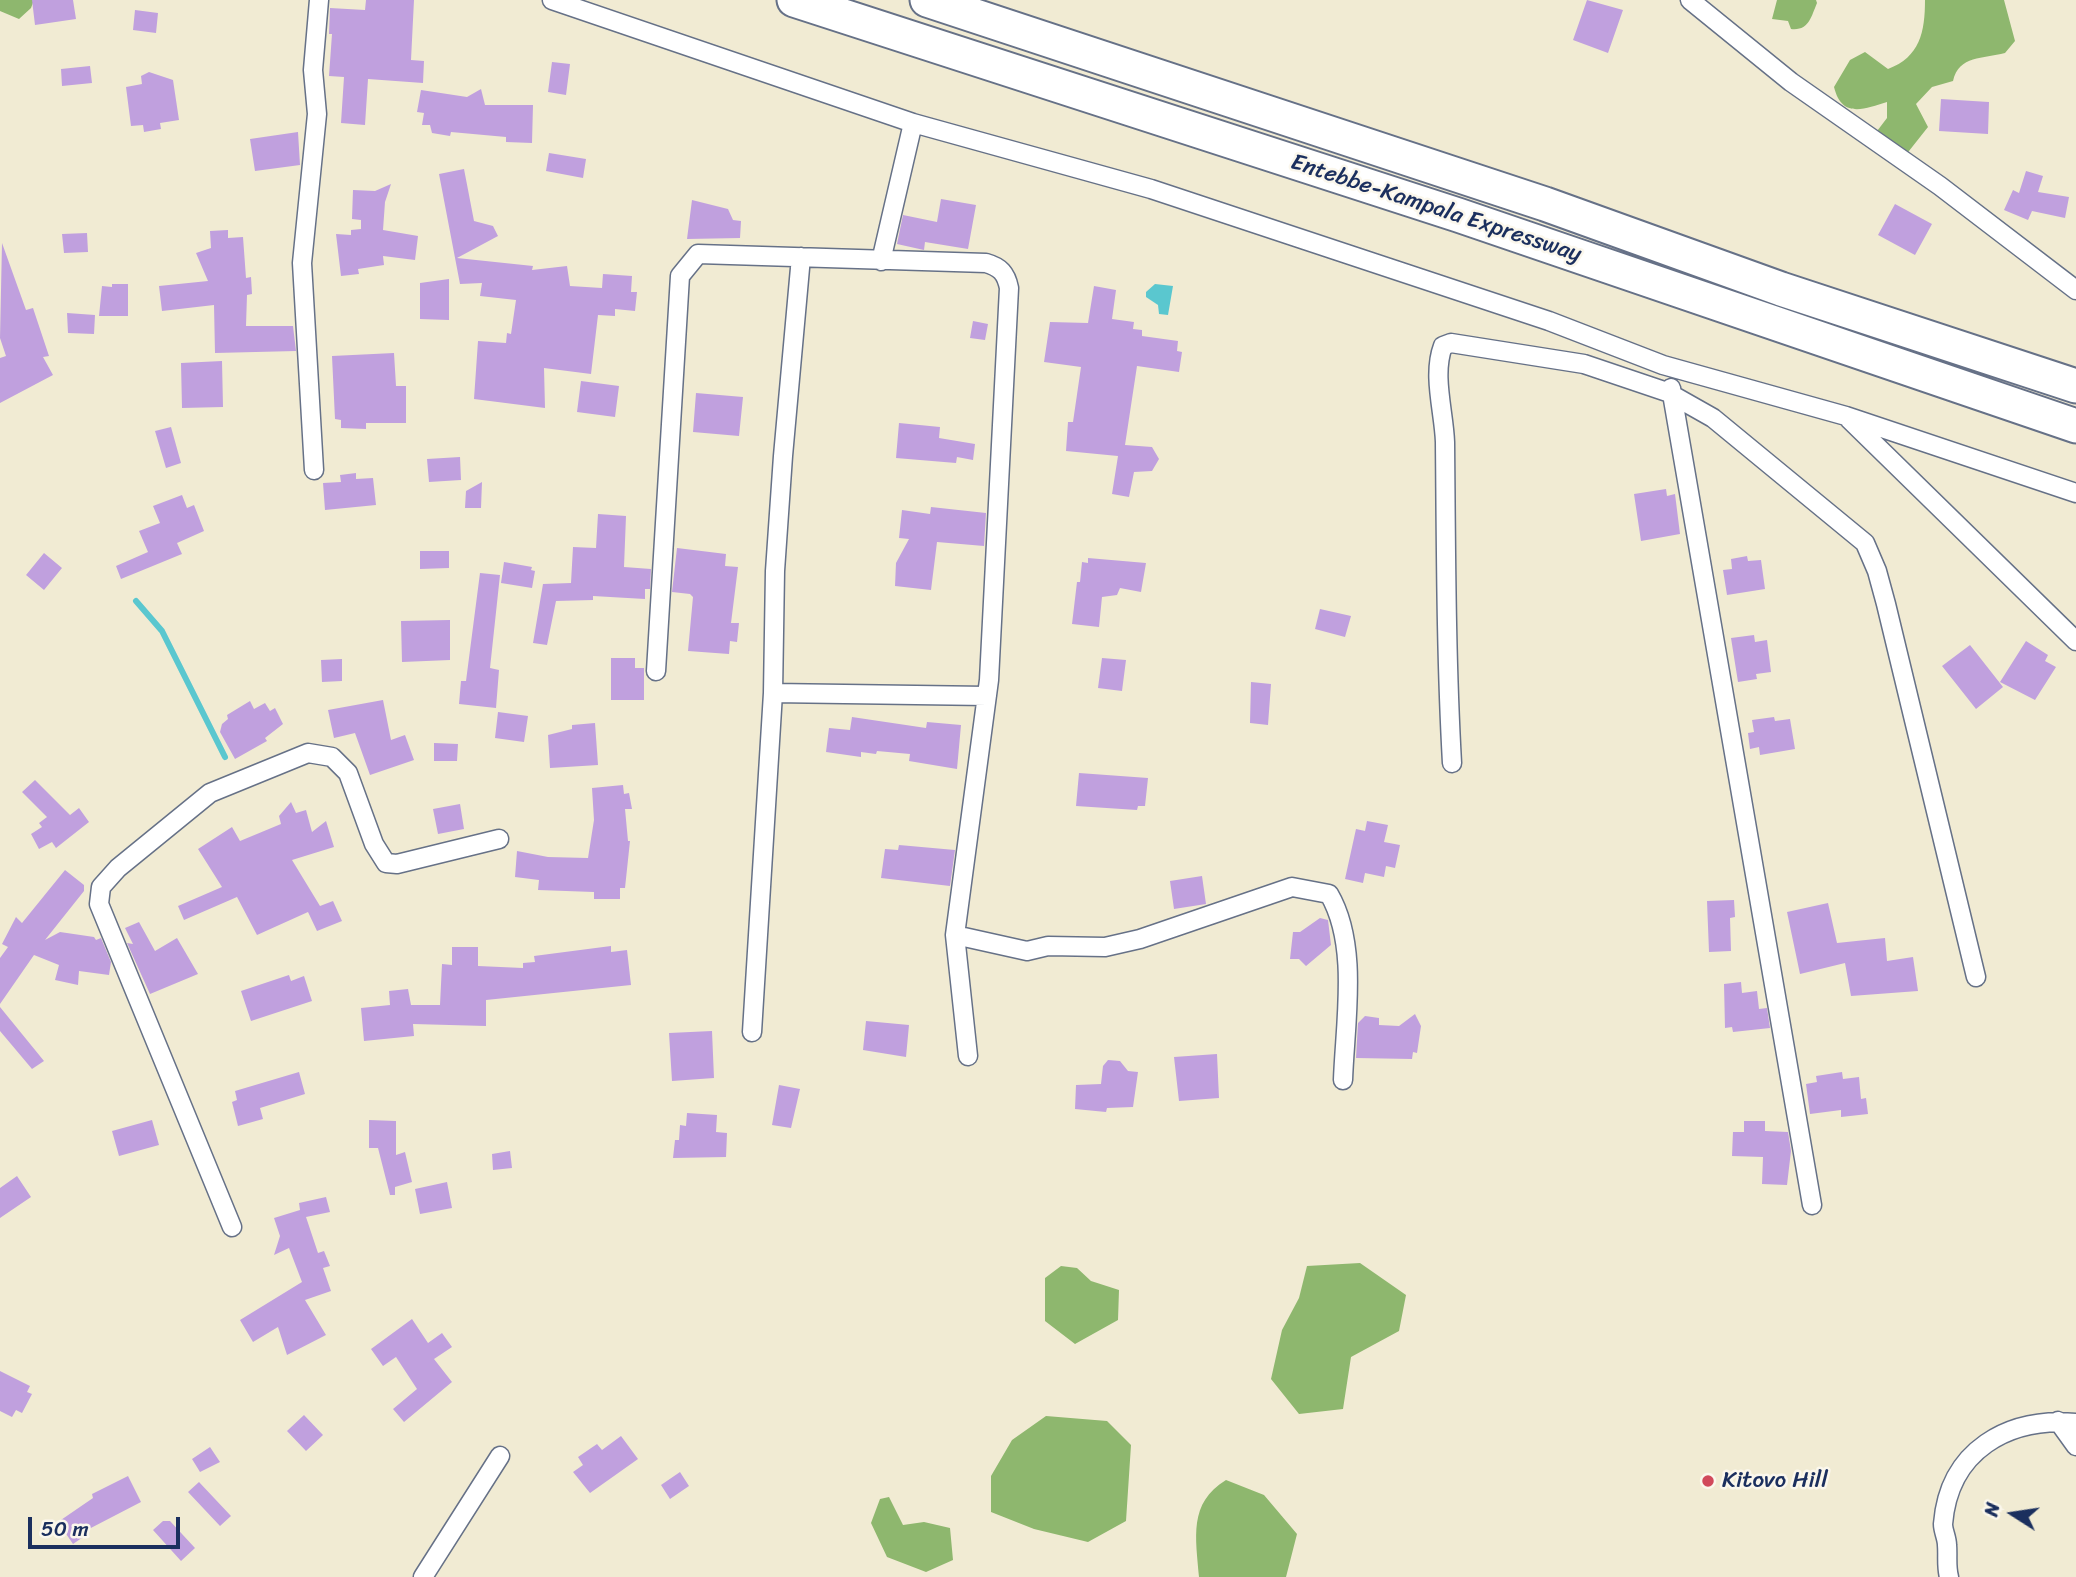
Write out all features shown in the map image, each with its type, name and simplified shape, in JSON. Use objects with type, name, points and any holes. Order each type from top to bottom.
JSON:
[{"type":"highway","name":"Entebbe-Kampala Expressway","points":[[794,0],[1458,215],[2076,426]]},
{"type":"highway","name":"Entebbe-Kampala Expressway","points":[[927,0],[1532,200],[1781,289],[2076,386]]},
{"type":"street","points":[[314,470],[302,263],[317,114],[313,70],[319,0]]},
{"type":"street","points":[[552,0],[914,123],[1150,189],[1549,321],[1663,365],[1846,416],[2076,493]]},
{"type":"street","points":[[1690,0],[1791,82],[1940,186],[2076,290]]},
{"type":"street","points":[[881,261],[914,123]]},
{"type":"street","points":[[656,671],[680,276],[698,254],[986,262],[997,266],[1007,278],[987,696],[955,935],[968,1056]]},
{"type":"street","points":[[752,1032],[773,693],[782,468],[801,257]]},
{"type":"street","points":[[1452,763],[1447,680],[1444,437],[1439,369],[1443,346],[1451,343],[1584,364],[1674,396],[1713,418],[1865,543],[1883,593],[1976,977]]},
{"type":"street","points":[[1663,365],[1674,396],[1812,1205]]},
{"type":"street","points":[[1846,416],[2076,641]]},
{"type":"street","points":[[773,693],[987,696]]},
{"type":"street","points":[[232,1227],[99,904],[101,887],[118,868],[210,793],[308,753],[332,757],[348,773],[370,836],[386,863],[397,864],[499,839]]},
{"type":"street","points":[[955,935],[1027,951],[1048,946],[1105,947],[1140,939],[1292,887],[1329,894],[1341,915],[1346,970],[1343,1080]]},
{"type":"street","points":[[1949,1577],[1947,1542],[1942,1526],[1960,1467],[1993,1438],[2015,1427],[2067,1422],[2076,1446]]},
{"type":"street","points":[[423,1577],[500,1456]]},
{"type":"green space","points":[[0,0],[34,0],[31,8],[19,19],[0,11]]},
{"type":"green space","points":[[1777,0],[1816,0],[1817,3],[1806,25],[1791,29],[1788,21],[1772,19]]},
{"type":"green space","points":[[1925,0],[2004,0],[2015,41],[2005,53],[1966,62],[1953,81],[1932,87],[1916,104],[1928,127],[1905,156],[1871,139],[1887,118],[1887,102],[1862,109],[1848,108],[1842,104],[1834,87],[1850,60],[1865,52],[1888,69],[1907,58],[1922,33]]},
{"type":"green space","points":[[1360,1263],[1406,1295],[1399,1331],[1351,1357],[1343,1409],[1299,1414],[1271,1379],[1282,1330],[1299,1298],[1307,1266]]},
{"type":"green space","points":[[1061,1266],[1077,1268],[1091,1281],[1119,1290],[1118,1320],[1075,1344],[1045,1321],[1045,1278]]},
{"type":"green space","points":[[1046,1416],[1107,1421],[1131,1445],[1126,1521],[1088,1542],[1034,1529],[991,1512],[991,1476],[1012,1440]]},
{"type":"green space","points":[[1226,1480],[1264,1495],[1297,1534],[1286,1577],[1199,1577],[1196,1535],[1200,1511],[1205,1499]]},
{"type":"green space","points":[[889,1497],[903,1525],[924,1522],[950,1528],[953,1560],[926,1572],[887,1557],[871,1523],[880,1499]]},
{"type":"water","points":[[1155,284],[1173,286],[1168,315],[1159,314],[1158,305],[1146,297],[1146,292]]},
{"type":"building","points":[[32,0],[73,0],[76,19],[35,25]]},
{"type":"building","points":[[366,0],[414,0],[411,60],[424,61],[423,83],[368,79],[365,125],[341,123],[344,77],[329,76],[332,34],[329,34],[330,8],[365,10]]},
{"type":"building","points":[[1587,0],[1623,10],[1608,53],[1573,40]]},
{"type":"building","points":[[135,10],[158,13],[156,33],[133,30]]},
{"type":"building","points":[[552,62],[570,64],[566,95],[548,92]]},
{"type":"building","points":[[90,66],[92,83],[62,86],[61,69]]},
{"type":"building","points":[[149,72],[173,80],[179,120],[160,123],[161,129],[144,132],[143,125],[131,126],[126,87],[142,84],[141,76]]},
{"type":"building","points":[[481,89],[485,105],[533,105],[532,143],[506,142],[506,137],[451,132],[450,136],[432,133],[430,125],[422,125],[424,113],[417,112],[421,90],[467,97]]},
{"type":"building","points":[[1941,99],[1989,102],[1988,134],[1939,131]]},
{"type":"building","points":[[298,132],[300,165],[255,171],[250,139]]},
{"type":"building","points":[[549,153],[586,159],[583,178],[546,171]]},
{"type":"building","points":[[464,169],[474,221],[493,226],[498,236],[457,258],[533,266],[532,270],[567,266],[570,286],[602,288],[603,274],[632,276],[631,292],[637,292],[635,311],[615,309],[615,316],[598,315],[591,374],[544,368],[545,408],[474,399],[478,341],[506,343],[507,333],[511,334],[516,300],[480,296],[482,283],[460,284],[439,174]]},
{"type":"building","points":[[2026,171],[2043,176],[2038,192],[2069,197],[2065,218],[2032,211],[2028,220],[2004,210],[2013,190],[2019,193]]},
{"type":"building","points":[[391,184],[385,202],[383,230],[418,236],[415,260],[383,256],[384,265],[358,269],[359,274],[341,276],[336,234],[351,235],[351,230],[361,229],[361,220],[352,219],[353,190],[375,191]]},
{"type":"building","points":[[941,199],[976,205],[968,249],[925,242],[924,250],[897,244],[903,215],[937,222]]},
{"type":"building","points":[[692,200],[728,209],[733,220],[741,221],[740,238],[687,239]]},
{"type":"building","points":[[1895,204],[1932,224],[1915,255],[1878,235]]},
{"type":"building","points":[[228,230],[228,238],[243,237],[246,278],[251,277],[252,294],[247,295],[246,326],[293,326],[296,351],[215,353],[214,305],[162,311],[159,286],[208,281],[196,253],[211,248],[210,231]]},
{"type":"building","points":[[87,233],[88,252],[64,253],[62,234]]},
{"type":"building","points":[[2,243],[26,310],[33,308],[49,356],[43,357],[53,375],[0,403],[0,358],[6,356],[0,338]]},
{"type":"building","points":[[449,279],[449,320],[420,319],[420,283]]},
{"type":"building","points":[[112,284],[128,284],[128,316],[99,316],[102,286],[112,287]]},
{"type":"building","points":[[1094,286],[1116,290],[1112,319],[1134,322],[1133,329],[1142,330],[1142,336],[1178,341],[1177,351],[1182,352],[1179,372],[1137,366],[1125,445],[1152,447],[1159,459],[1152,471],[1134,472],[1129,497],[1112,494],[1118,456],[1066,451],[1068,422],[1073,422],[1081,367],[1044,362],[1050,322],[1088,323]]},
{"type":"building","points":[[67,313],[95,315],[94,334],[68,333]]},
{"type":"building","points":[[973,321],[988,324],[985,340],[970,338]]},
{"type":"building","points":[[394,353],[396,386],[406,386],[406,423],[366,423],[366,429],[341,428],[341,420],[335,419],[332,356]]},
{"type":"building","points":[[222,361],[223,407],[182,408],[181,363]]},
{"type":"building","points":[[581,381],[619,386],[615,417],[577,412]]},
{"type":"building","points":[[696,393],[743,397],[739,436],[693,432]]},
{"type":"building","points":[[899,423],[940,427],[939,438],[975,444],[973,460],[957,457],[956,463],[896,458]]},
{"type":"building","points":[[171,427],[181,463],[166,468],[155,431]]},
{"type":"building","points":[[460,457],[461,480],[429,482],[427,459]]},
{"type":"building","points":[[356,473],[356,479],[373,478],[376,505],[325,510],[323,483],[341,482],[340,475]]},
{"type":"building","points":[[482,482],[481,508],[465,508],[466,491]]},
{"type":"building","points":[[1666,489],[1667,496],[1675,494],[1680,534],[1641,541],[1634,494]]},
{"type":"building","points":[[182,495],[187,508],[194,505],[204,531],[177,543],[182,554],[121,579],[116,566],[148,552],[139,531],[160,523],[153,506]]},
{"type":"building","points":[[931,507],[986,513],[984,546],[937,542],[931,590],[895,586],[896,563],[909,539],[899,538],[902,510],[930,514]]},
{"type":"building","points":[[598,514],[626,516],[624,567],[651,569],[650,589],[645,589],[645,599],[593,596],[593,600],[556,601],[547,645],[533,643],[543,584],[571,583],[573,547],[596,548]]},
{"type":"building","points":[[677,548],[726,554],[725,566],[738,567],[731,623],[739,623],[737,642],[730,641],[729,654],[688,651],[693,597],[690,594],[672,592]]},
{"type":"building","points":[[420,551],[449,551],[449,568],[420,569]]},
{"type":"building","points":[[44,553],[62,568],[44,590],[26,575]]},
{"type":"building","points":[[1747,556],[1748,561],[1761,560],[1765,589],[1727,595],[1723,570],[1732,569],[1731,559]]},
{"type":"building","points":[[1088,558],[1146,563],[1141,592],[1120,588],[1117,595],[1102,597],[1099,627],[1072,624],[1077,582],[1080,582],[1082,562],[1088,563]]},
{"type":"building","points":[[504,562],[532,567],[531,570],[535,571],[532,588],[501,583]]},
{"type":"building","points":[[480,573],[500,575],[490,668],[499,670],[496,708],[459,704],[461,681],[466,681]]},
{"type":"building","points":[[1320,609],[1351,616],[1345,637],[1315,629]]},
{"type":"building","points":[[450,620],[450,660],[402,662],[401,621]]},
{"type":"building","points":[[1754,635],[1755,642],[1767,640],[1771,672],[1756,674],[1757,679],[1738,682],[1731,638]]},
{"type":"building","points":[[2026,641],[2048,655],[2045,661],[2056,667],[2035,700],[2000,682]]},
{"type":"building","points":[[1970,645],[2003,687],[1976,709],[1942,666]]},
{"type":"building","points":[[611,658],[635,658],[635,668],[644,668],[644,700],[611,700]]},
{"type":"building","points":[[1102,658],[1126,660],[1122,691],[1098,688]]},
{"type":"building","points":[[342,659],[342,681],[322,682],[321,660]]},
{"type":"building","points":[[1251,682],[1271,684],[1268,725],[1250,723]]},
{"type":"building","points":[[383,700],[391,740],[405,735],[414,760],[370,775],[355,733],[334,738],[328,710]]},
{"type":"building","points":[[250,701],[254,709],[265,703],[270,711],[275,708],[283,724],[265,738],[267,741],[235,759],[220,732],[222,724],[228,719],[227,715]]},
{"type":"building","points":[[498,712],[528,716],[524,742],[495,738]]},
{"type":"building","points":[[852,717],[926,728],[927,722],[961,725],[957,769],[909,761],[910,754],[877,751],[876,754],[861,752],[861,757],[826,752],[829,728],[850,730]]},
{"type":"building","points":[[1774,717],[1775,721],[1790,719],[1795,749],[1760,755],[1759,747],[1750,749],[1748,733],[1754,732],[1752,720]]},
{"type":"building","points":[[595,723],[598,765],[550,768],[548,735],[572,729],[572,725]]},
{"type":"building","points":[[434,743],[458,744],[457,761],[434,761]]},
{"type":"building","points":[[1079,773],[1148,778],[1145,806],[1138,806],[1137,810],[1076,806]]},
{"type":"building","points":[[35,780],[70,815],[79,808],[89,822],[56,848],[52,842],[39,849],[31,834],[42,827],[39,823],[47,817],[22,792]]},
{"type":"building","points":[[623,785],[624,794],[629,793],[632,809],[625,809],[630,841],[625,888],[620,888],[620,899],[594,899],[594,892],[538,890],[539,880],[515,877],[517,851],[548,857],[588,858],[594,820],[592,788]]},
{"type":"building","points":[[291,802],[296,813],[306,810],[312,832],[326,821],[334,847],[292,860],[320,906],[333,901],[342,921],[317,931],[308,912],[257,935],[237,897],[184,920],[178,906],[222,887],[198,849],[232,827],[240,841],[281,824],[279,816]]},
{"type":"building","points":[[460,804],[464,829],[438,834],[433,809]]},
{"type":"building","points":[[1367,821],[1388,825],[1384,842],[1400,845],[1395,868],[1386,866],[1384,877],[1365,873],[1363,883],[1345,879],[1356,829],[1365,831]]},
{"type":"building","points":[[899,845],[955,850],[950,886],[881,878],[885,849],[898,850]]},
{"type":"building","points":[[65,870],[84,885],[84,891],[45,940],[60,932],[94,937],[96,940],[101,938],[111,962],[109,975],[79,971],[78,985],[55,980],[59,965],[34,955],[0,1004],[0,958],[8,947],[2,944],[16,917],[22,923]]},
{"type":"building","points":[[1202,876],[1206,904],[1174,909],[1170,881]]},
{"type":"building","points":[[1734,900],[1735,917],[1730,918],[1731,951],[1709,952],[1707,901]]},
{"type":"building","points":[[1828,903],[1837,943],[1885,938],[1887,961],[1913,957],[1918,991],[1851,996],[1845,963],[1800,974],[1787,912]]},
{"type":"building","points":[[1320,918],[1328,920],[1331,945],[1306,966],[1299,959],[1290,959],[1293,932],[1300,932]]},
{"type":"building","points":[[139,922],[155,951],[177,938],[198,974],[150,994],[127,943],[133,944],[125,928]]},
{"type":"building","points":[[611,946],[611,952],[627,950],[631,985],[486,1000],[486,1026],[413,1024],[414,1036],[364,1041],[361,1008],[390,1005],[389,991],[408,989],[411,1005],[440,1005],[442,964],[452,965],[452,947],[478,947],[478,966],[523,968],[523,963],[535,962],[534,956]]},
{"type":"building","points":[[289,975],[291,981],[304,976],[312,1001],[251,1021],[241,991]]},
{"type":"building","points":[[1741,982],[1742,993],[1757,991],[1759,1009],[1767,1008],[1770,1028],[1733,1032],[1732,1027],[1725,1028],[1724,984]]},
{"type":"building","points":[[0,1007],[44,1061],[32,1069],[0,1031]]},
{"type":"building","points":[[1415,1014],[1421,1026],[1417,1053],[1413,1052],[1412,1059],[1356,1058],[1358,1023],[1365,1016],[1379,1018],[1379,1025],[1399,1026]]},
{"type":"building","points":[[866,1021],[909,1025],[906,1057],[863,1050]]},
{"type":"building","points":[[712,1031],[714,1078],[672,1081],[669,1033]]},
{"type":"building","points":[[1217,1054],[1219,1098],[1179,1101],[1174,1057]]},
{"type":"building","points":[[1108,1060],[1120,1061],[1128,1071],[1138,1072],[1133,1107],[1107,1108],[1106,1112],[1075,1109],[1076,1085],[1101,1084],[1103,1066]]},
{"type":"building","points":[[299,1072],[305,1094],[260,1108],[263,1119],[238,1126],[232,1102],[237,1100],[235,1091]]},
{"type":"building","points":[[1842,1072],[1843,1079],[1859,1077],[1861,1099],[1866,1098],[1868,1114],[1841,1117],[1841,1110],[1810,1114],[1806,1084],[1817,1082],[1816,1076]]},
{"type":"building","points":[[779,1085],[800,1089],[791,1128],[772,1125]]},
{"type":"building","points":[[687,1113],[717,1115],[716,1132],[727,1133],[726,1157],[673,1158],[675,1140],[679,1140],[680,1125],[686,1126]]},
{"type":"building","points":[[152,1120],[159,1145],[119,1156],[112,1131]]},
{"type":"building","points":[[369,1120],[396,1121],[396,1155],[405,1152],[412,1182],[395,1187],[395,1195],[390,1195],[378,1148],[369,1148]]},
{"type":"building","points":[[1744,1121],[1765,1121],[1765,1131],[1788,1132],[1791,1151],[1787,1185],[1762,1184],[1763,1157],[1732,1156],[1733,1132],[1744,1132]]},
{"type":"building","points":[[510,1151],[512,1168],[493,1170],[492,1154]]},
{"type":"building","points":[[17,1176],[31,1197],[0,1218],[0,1188]]},
{"type":"building","points":[[447,1182],[452,1208],[420,1214],[415,1189]]},
{"type":"building","points":[[326,1197],[330,1212],[306,1217],[318,1253],[324,1251],[330,1266],[323,1268],[331,1291],[305,1300],[326,1335],[287,1355],[278,1327],[253,1342],[240,1320],[302,1282],[289,1248],[274,1255],[280,1236],[274,1218],[300,1210],[299,1203]]},
{"type":"building","points":[[412,1319],[428,1343],[442,1333],[452,1347],[434,1359],[452,1382],[404,1422],[393,1409],[417,1389],[396,1357],[383,1366],[371,1349]]},
{"type":"building","points":[[0,1371],[30,1386],[27,1392],[32,1394],[22,1413],[16,1410],[12,1417],[0,1411]]},
{"type":"building","points":[[304,1415],[323,1435],[306,1451],[287,1431]]},
{"type":"building","points":[[621,1436],[638,1459],[590,1493],[573,1472],[583,1465],[578,1457],[597,1444],[602,1450]]},
{"type":"building","points":[[210,1447],[220,1462],[200,1472],[192,1459]]},
{"type":"building","points":[[680,1472],[689,1486],[670,1499],[661,1485]]},
{"type":"building","points":[[128,1476],[141,1502],[87,1530],[89,1533],[73,1544],[58,1522],[93,1498],[92,1494]]},
{"type":"building","points":[[199,1482],[231,1516],[220,1526],[188,1492]]},
{"type":"building","points":[[163,1521],[170,1521],[195,1548],[181,1561],[153,1530]]},
{"type":"waterway","points":[[136,601],[162,631],[225,757]]},
{"type":"place","name":"Kitovo Hill","points":[[1708,1481]]}]
